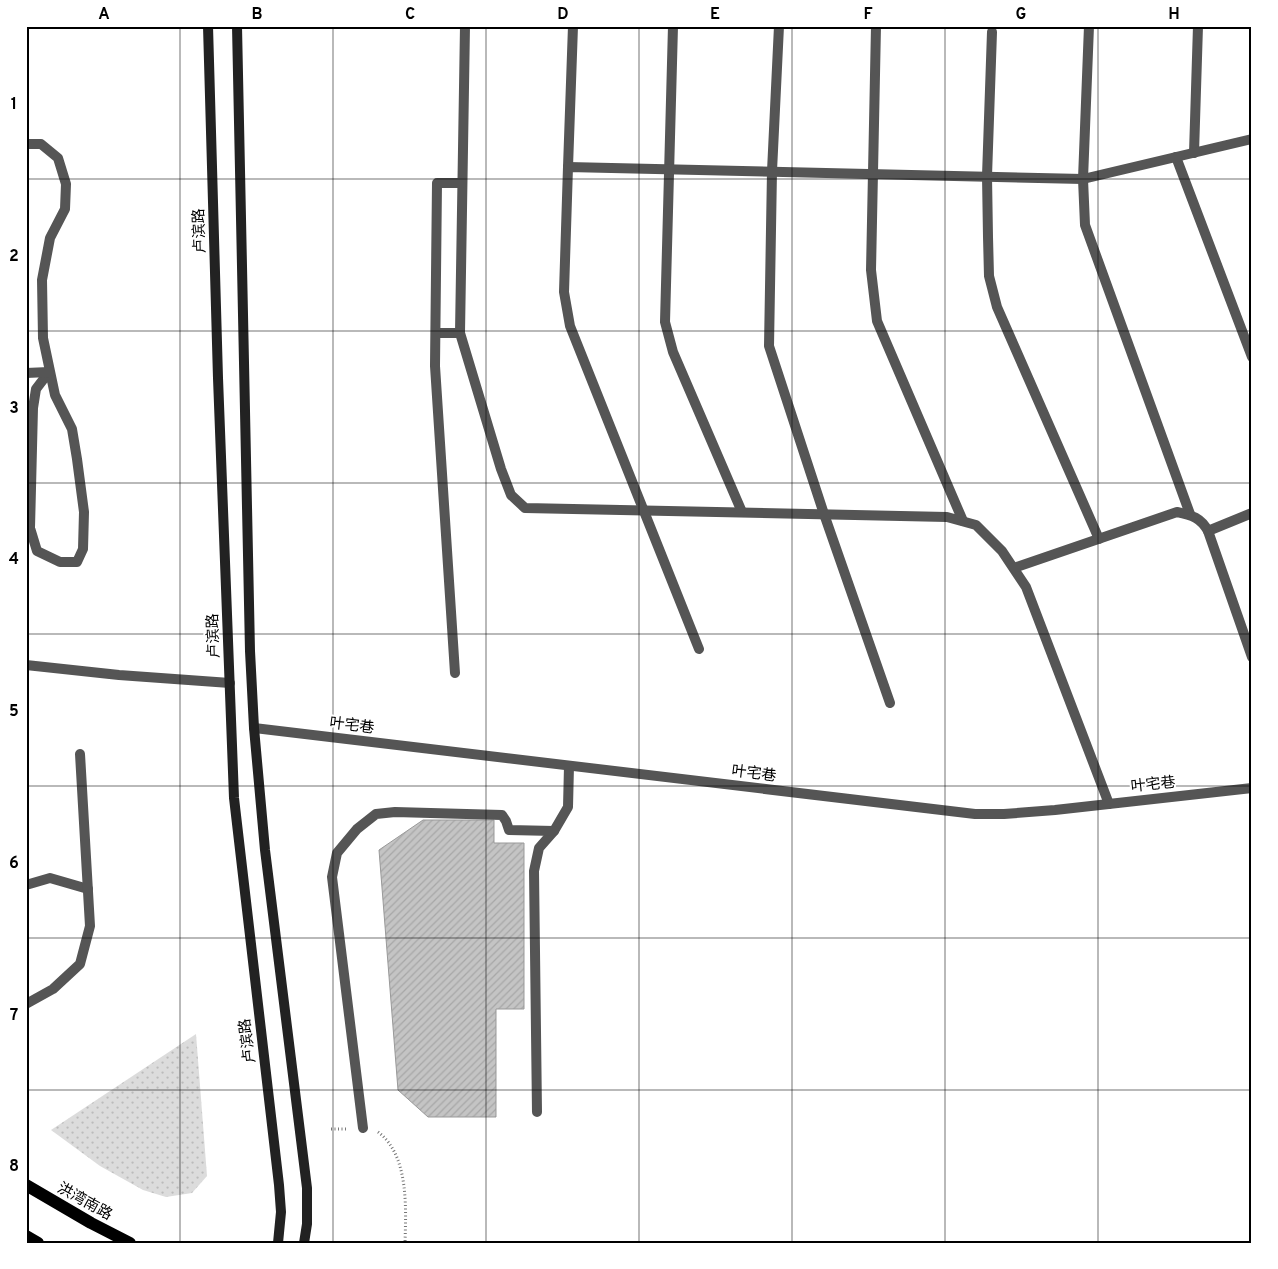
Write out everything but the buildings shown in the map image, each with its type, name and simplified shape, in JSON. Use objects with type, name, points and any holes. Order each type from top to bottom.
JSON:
[{"type":"main road","name":"卢滨路","points":[[208,26],[218,378],[234,798],[280,1194],[281,1212],[278,1243]]},
{"type":"main road","points":[[237,26],[250,632],[254,728],[264,850],[307,1188],[307,1224],[304,1243]]},
{"type":"main road","name":"洪湾南路","points":[[26,1185],[91,1223],[130,1243]]},
{"type":"main road","points":[[26,1236],[38,1243]]},
{"type":"street","points":[[465,26],[460,333],[501,469],[511,495],[526,508],[947,517],[976,525],[1002,551],[1026,587],[1109,804]]},
{"type":"street","points":[[573,26],[564,292],[570,326],[698,649]]},
{"type":"street","points":[[673,26],[665,322],[673,352],[742,512]]},
{"type":"street","points":[[779,26],[772,171],[769,346],[824,514],[890,703]]},
{"type":"street","points":[[876,26],[871,270],[877,321],[963,521]]},
{"type":"street","points":[[1089,26],[1083,179],[1085,224],[1190,514]]},
{"type":"street","points":[[1194,153],[1198,26]]},
{"type":"street","points":[[992,32],[986,176],[989,276],[997,307],[1099,539]]},
{"type":"street","points":[[568,167],[1083,179],[1252,139]]},
{"type":"street","points":[[26,144],[41,144],[58,158],[66,184],[65,209],[50,238],[42,280],[43,338],[55,394],[72,429],[78,459],[84,512],[83,549],[77,562],[60,562],[37,551],[30,528],[33,408],[36,389],[49,372]]},
{"type":"street","points":[[1176,157],[1252,357]]},
{"type":"street","points":[[455,673],[436,366],[438,183],[462,184]]},
{"type":"street","points":[[436,333],[460,333]]},
{"type":"street","points":[[26,373],[49,372]]},
{"type":"street","points":[[1014,568],[1177,512],[1190,514],[1203,521],[1208,531],[1252,657]]},
{"type":"street","points":[[1208,531],[1252,514]]},
{"type":"street","points":[[26,665],[230,683]]},
{"type":"street","name":"叶宅巷","points":[[254,728],[975,814],[1004,814],[1252,788]]},
{"type":"street","points":[[26,1004],[53,989],[80,964],[90,926],[80,754]]},
{"type":"street","points":[[537,1112],[534,870],[539,848],[554,831],[568,807],[569,766]]},
{"type":"street","points":[[363,1128],[332,877],[337,854],[356,829],[376,814],[395,812],[502,815],[509,830],[554,831]]},
{"type":"street","points":[[26,885],[50,878],[88,889]]},
{"type":"path","points":[[331,1129],[373,1128],[387,1139],[400,1166],[405,1216],[405,1243]]},
{"type":"shaded area","points":[[196,1034],[207,1176],[192,1193],[166,1197],[143,1190],[100,1166],[51,1130]]}]
